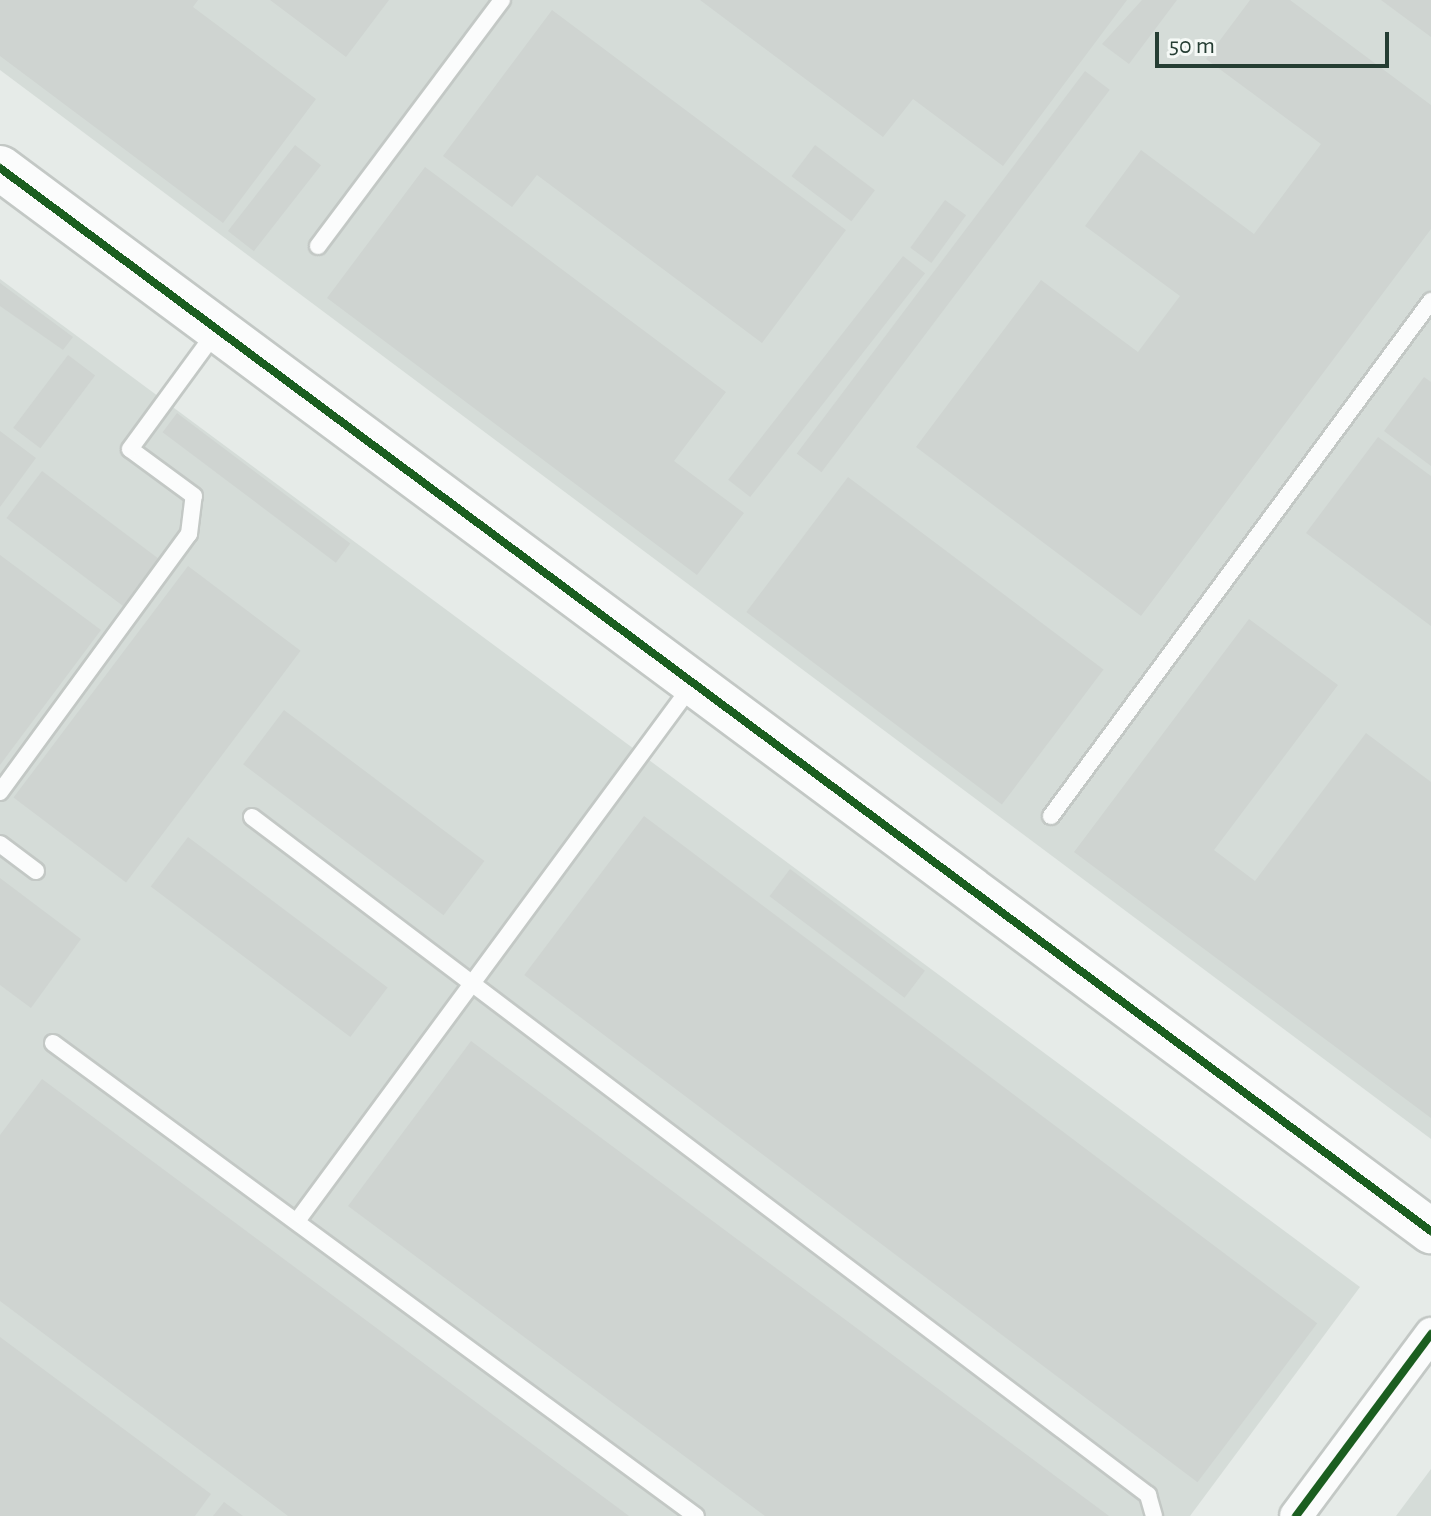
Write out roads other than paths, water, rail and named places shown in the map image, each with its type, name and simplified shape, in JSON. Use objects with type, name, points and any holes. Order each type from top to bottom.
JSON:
[{"type":"street","points":[[0,168],[1431,1231]]},
{"type":"street","points":[[1296,1516],[1431,1334]]},
{"type":"lane","points":[[318,246],[502,0]]},
{"type":"lane","points":[[1051,816],[1431,301]]},
{"type":"lane","points":[[0,792],[189,534],[194,496],[130,449],[217,330]]},
{"type":"lane","points":[[297,1221],[693,683]]},
{"type":"lane","points":[[252,817],[1148,1495],[1154,1516]]},
{"type":"lane","points":[[0,844],[36,871]]},
{"type":"lane","points":[[53,1043],[696,1516]]}]
